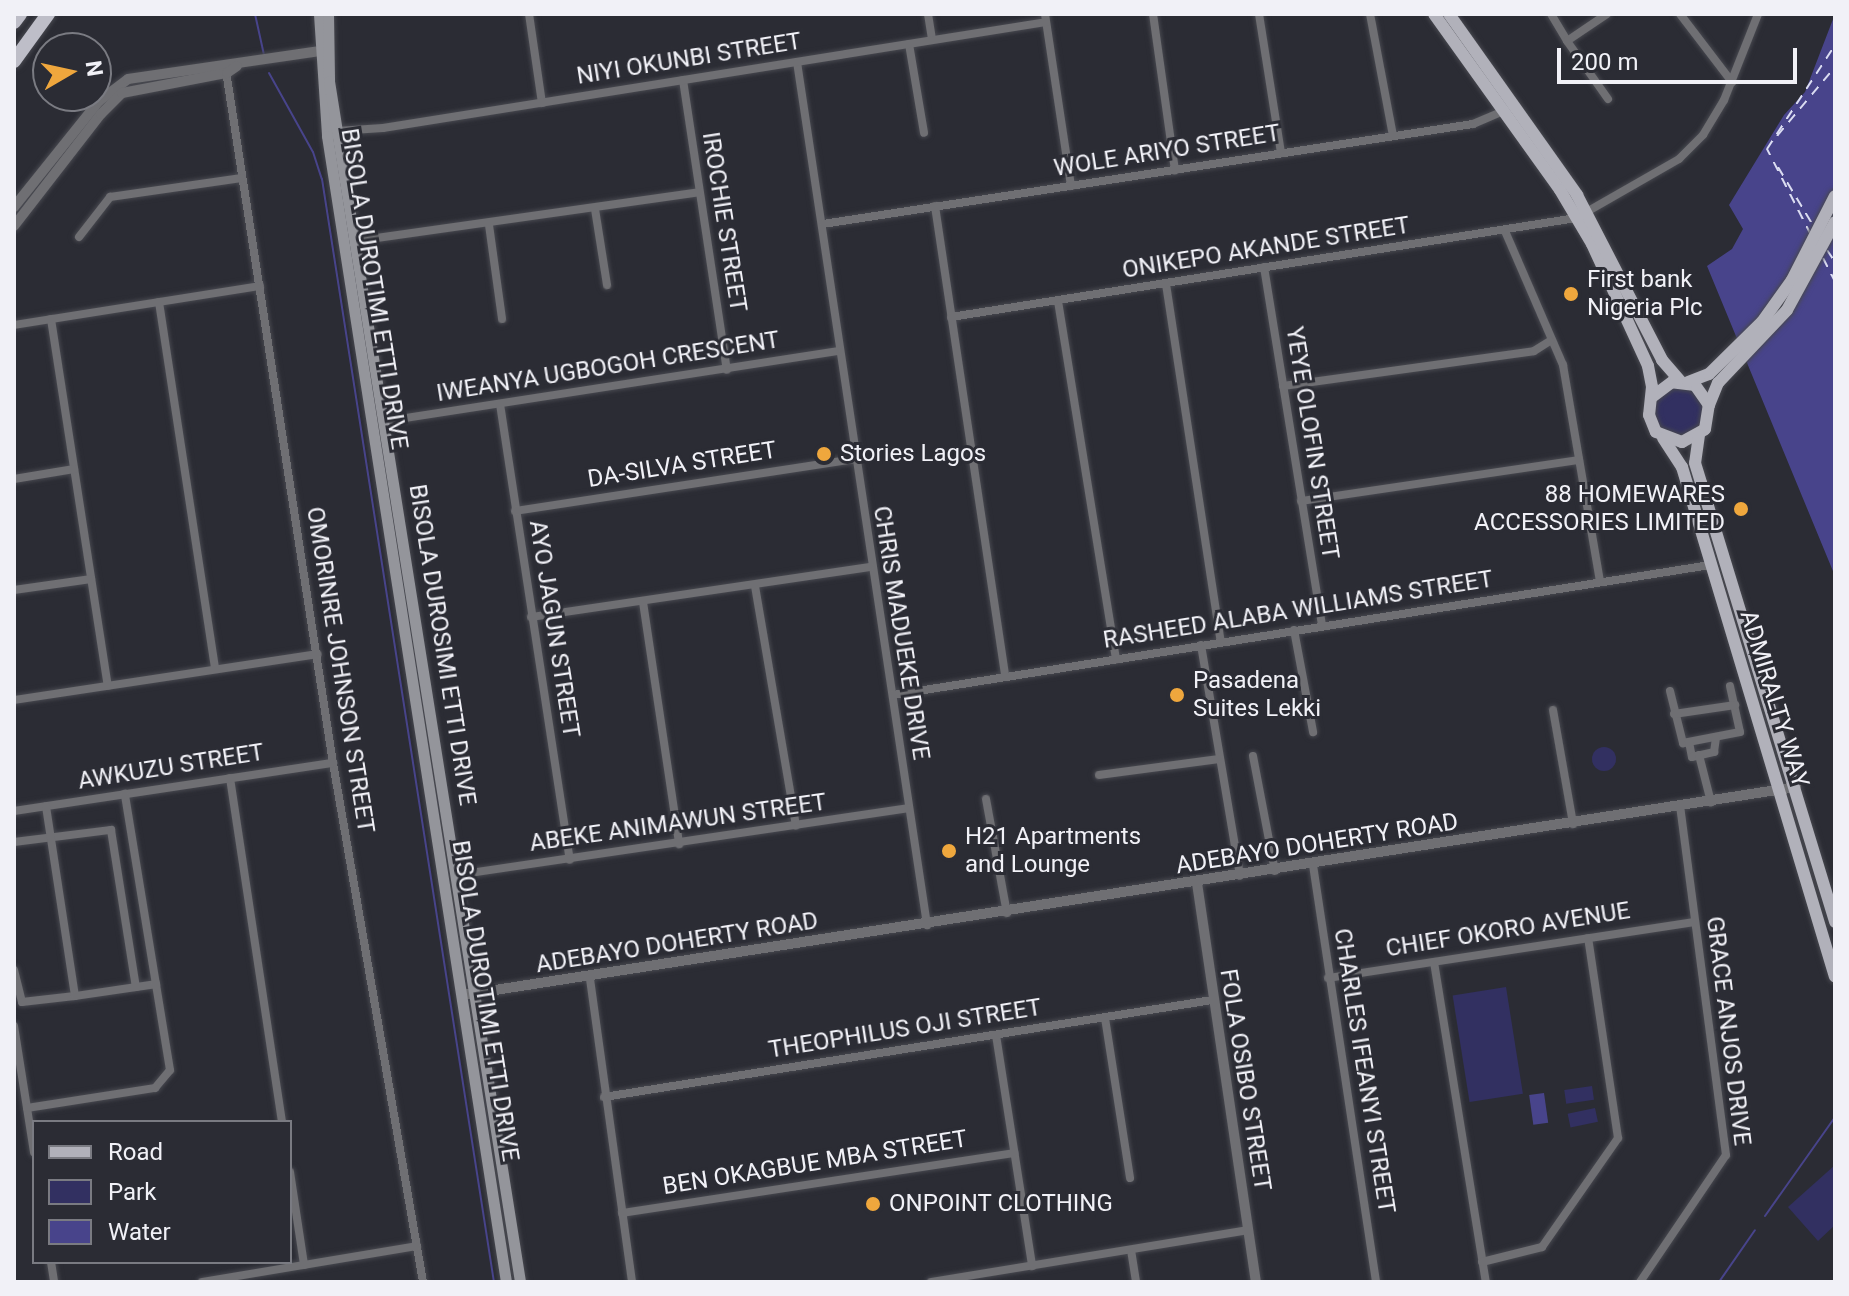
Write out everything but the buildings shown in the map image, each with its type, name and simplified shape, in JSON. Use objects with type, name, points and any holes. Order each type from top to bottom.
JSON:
[{"type":"highway","points":[[14,22],[20,14]]},
{"type":"highway","points":[[14,61],[47,14]]},
{"type":"main road","name":"BISOLA DUROTIMI ETTI DRIVE","points":[[319,14],[327,136],[469,994],[506,1282]]},
{"type":"main road","name":"BISOLA DUROSIMI ETTI DRIVE","points":[[328,14],[322,50],[386,421],[456,875],[469,994],[520,1282]]},
{"type":"main road","points":[[1434,14],[1508,108]]},
{"type":"main road","points":[[1449,14],[1581,215],[1662,360],[1684,382],[1702,391],[1709,405]]},
{"type":"main road","points":[[1581,215],[1642,351],[1652,397],[1651,424],[1663,438],[1682,442],[1699,435],[1708,421],[1718,374],[1777,302],[1835,196]]},
{"type":"main road","points":[[1652,397],[1664,385],[1718,374],[1787,310],[1835,222]]},
{"type":"main road","name":"ADMIRALTY WAY","points":[[1699,435],[1695,463],[1835,922]]},
{"type":"main road","name":"ADMIRALTY WAY","points":[[1663,438],[1682,467],[1782,791],[1835,977]]},
{"type":"street","points":[[529,14],[542,103]]},
{"type":"street","points":[[928,14],[932,40]]},
{"type":"street","points":[[1153,14],[1175,170]]},
{"type":"street","points":[[1259,14],[1281,153]]},
{"type":"street","points":[[1370,14],[1393,136]]},
{"type":"street","points":[[1551,14],[1608,99]]},
{"type":"street","points":[[1567,41],[1607,14]]},
{"type":"street","points":[[1680,14],[1732,82]]},
{"type":"street","name":"ONIKEPO AKANDE STREET","points":[[951,317],[1505,231],[1581,215],[1679,159],[1703,135],[1732,82],[1758,14]]},
{"type":"street","points":[[1045,18],[1071,186]]},
{"type":"street","name":"NIYI OKUNBI STREET","points":[[337,131],[542,103],[909,44],[1045,18]]},
{"type":"street","points":[[909,44],[924,133]]},
{"type":"street","points":[[14,207],[39,185],[122,93],[226,68],[322,50]]},
{"type":"street","name":"CHRIS MADUEKE DRIVE","points":[[797,62],[823,224],[837,351],[869,567],[893,695],[907,808],[927,925]]},
{"type":"street","name":"OMORINRE JOHNSON STREET","points":[[226,68],[333,763],[423,1282]]},
{"type":"street","name":"IROCHIE STREET","points":[[683,80],[727,370]]},
{"type":"street","name":"WOLE ARIYO STREET","points":[[823,224],[1473,124],[1508,108]]},
{"type":"street","points":[[79,237],[110,197],[242,178]]},
{"type":"street","points":[[14,226],[39,185]]},
{"type":"street","points":[[356,241],[489,225],[699,192]]},
{"type":"street","points":[[935,206],[1005,676]]},
{"type":"street","points":[[595,209],[607,285]]},
{"type":"street","points":[[489,225],[502,319]]},
{"type":"street","points":[[1505,231],[1563,365],[1600,582]]},
{"type":"street","name":"YEYE OLOFIN STREET","points":[[1264,267],[1322,625]]},
{"type":"street","points":[[1166,284],[1221,642]]},
{"type":"street","points":[[14,325],[260,286]]},
{"type":"street","points":[[1058,301],[1116,659]]},
{"type":"street","points":[[159,302],[215,669]]},
{"type":"street","points":[[51,319],[108,686]]},
{"type":"street","points":[[1283,386],[1534,351],[1550,341]]},
{"type":"street","name":"IWEANYA UGBOGOH CRESCENT","points":[[386,421],[837,351]]},
{"type":"street","name":"AYO JAGUN STREET","points":[[500,404],[570,860]]},
{"type":"street","name":"DA-SILVA STREET","points":[[515,511],[854,459]]},
{"type":"street","points":[[1301,501],[1579,460]]},
{"type":"street","points":[[14,479],[74,469]]},
{"type":"street","name":"RASHEED ALABA WILLIAMS STREET","points":[[893,695],[1710,565]]},
{"type":"street","points":[[531,617],[869,567]]},
{"type":"street","points":[[14,590],[91,579]]},
{"type":"street","points":[[755,586],[796,826]]},
{"type":"street","points":[[643,602],[679,844]]},
{"type":"street","points":[[1294,630],[1313,732]]},
{"type":"street","points":[[1201,645],[1240,876]]},
{"type":"street","points":[[14,700],[318,654]]},
{"type":"street","points":[[1670,691],[1678,741],[1689,742],[1740,732],[1730,686]]},
{"type":"street","points":[[1674,714],[1735,705]]},
{"type":"street","points":[[1553,710],[1573,824]]},
{"type":"street","points":[[1689,742],[1689,757],[1714,752],[1716,737]]},
{"type":"street","points":[[1699,755],[1711,802]]},
{"type":"street","points":[[1253,756],[1275,871]]},
{"type":"street","points":[[1099,775],[1219,759]]},
{"type":"street","name":"AWKUZU STREET","points":[[14,811],[333,763]]},
{"type":"street","points":[[230,778],[282,1120]]},
{"type":"street","name":"ADEBAYO DOHERTY ROAD","points":[[469,994],[590,979],[1796,787]]},
{"type":"street","points":[[27,1108],[164,1084],[170,1070],[125,794]]},
{"type":"street","points":[[986,799],[1007,913]]},
{"type":"street","points":[[46,806],[75,996]]},
{"type":"street","name":"GRACE ANJOS DRIVE","points":[[1640,1282],[1726,1155],[1680,807]]},
{"type":"street","name":"ABEKE ANIMAWUN STREET","points":[[456,875],[907,808]]},
{"type":"street","points":[[14,842],[111,830],[136,987]]},
{"type":"street","name":"CHARLES IFEANYI STREET","points":[[1313,865],[1376,1282]]},
{"type":"street","name":"FOLA OSIBO STREET","points":[[1197,883],[1256,1282]]},
{"type":"street","name":"CHIEF OKORO AVENUE","points":[[1328,978],[1694,922]]},
{"type":"street","points":[[1482,1262],[1542,1247],[1618,1138],[1588,938]]},
{"type":"street","points":[[1434,962],[1486,1282]]},
{"type":"street","points":[[14,970],[22,1002],[156,984]]},
{"type":"street","points":[[590,979],[632,1282]]},
{"type":"street","name":"THEOPHILUS OJI STREET","points":[[604,1097],[1212,1000]]},
{"type":"street","points":[[1105,1018],[1130,1178]]},
{"type":"street","points":[[14,1030],[32,1139]]},
{"type":"street","points":[[996,1035],[1032,1266]]},
{"type":"street","name":"BEN OKAGBUE MBA STREET","points":[[622,1213],[1014,1153]]},
{"type":"street","points":[[292,1185],[304,1265]]},
{"type":"street","points":[[931,1282],[1248,1230]]},
{"type":"street","points":[[202,1282],[417,1246]]},
{"type":"street","points":[[1131,1250],[1136,1282]]},
{"type":"green space","points":[[1679,387],[1696,395],[1704,412],[1696,429],[1679,437],[1662,429],[1654,412],[1662,395]]},
{"type":"green space","points":[[1604,747],[1612,751],[1616,759],[1612,767],[1604,771],[1596,767],[1592,759],[1596,751]]},
{"type":"green space","points":[[1506,987],[1523,1094],[1470,1102],[1453,995]]},
{"type":"green space","points":[[1592,1086],[1594,1100],[1566,1104],[1564,1090]]},
{"type":"green space","points":[[1595,1108],[1598,1122],[1571,1128],[1568,1114]]},
{"type":"green space","points":[[1835,1165],[1835,1225],[1818,1241],[1788,1207]]},
{"type":"water","points":[[1835,14],[1835,576],[1707,266],[1732,249],[1743,229],[1729,205],[1784,115],[1805,92]]},
{"type":"water","points":[[1544,1093],[1548,1123],[1533,1125],[1529,1095]]},
{"type":"waterway","points":[[255,14],[264,55]]},
{"type":"waterway","points":[[269,73],[313,152],[322,179],[494,1282]]},
{"type":"waterway","points":[[1765,1216],[1835,1117]]},
{"type":"waterway","points":[[1719,1282],[1755,1230]]},
{"type":"ferry route","points":[[1811,235],[1767,149],[1835,45]]},
{"type":"ferry route","points":[[1777,136],[1835,67]]},
{"type":"ferry route","points":[[1778,167],[1814,227]]},
{"type":"ferry route","points":[[1827,250],[1835,262]]},
{"type":"ferry route","points":[[1823,258],[1835,282]]},
{"type":"place","name":"First bank Nigeria Plc","points":[[1571,294]]},
{"type":"place","name":"Stories Lagos","points":[[824,454]]},
{"type":"place","name":"88 HOMEWARES ACCESSORIES LIMITED","points":[[1741,509]]},
{"type":"place","name":"Pasadena Suites Lekki","points":[[1177,695]]},
{"type":"place","name":"H21 Apartments and Lounge","points":[[949,851]]},
{"type":"place","name":"ONPOINT CLOTHING","points":[[873,1204]]}]
